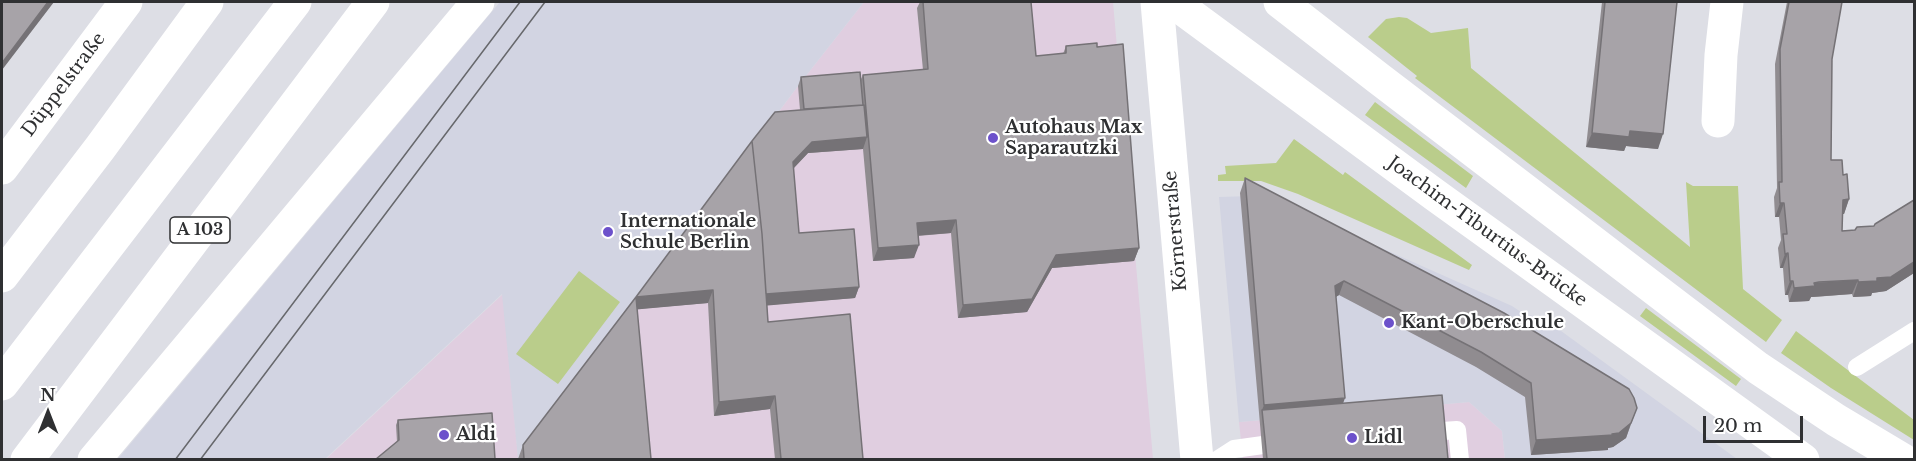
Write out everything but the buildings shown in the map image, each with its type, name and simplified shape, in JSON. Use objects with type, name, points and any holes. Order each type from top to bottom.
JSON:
[{"type":"main road","name":"Düppelstraße","points":[[2,168],[126,2]]},
{"type":"main road","points":[[2,276],[207,2]]},
{"type":"main road","points":[[2,384],[295,2]]},
{"type":"main road","name":"A 103","points":[[27,459],[373,2]]},
{"type":"main road","points":[[94,459],[478,2]]},
{"type":"main road","name":"Körnerstraße","points":[[1157,2],[1179,276],[1197,459]]},
{"type":"main road","name":"Joachim-Tiburtius-Brücke","points":[[1173,2],[1435,195],[1803,459]]},
{"type":"main road","points":[[1280,2],[1758,368],[1836,420],[1903,459]]},
{"type":"main road","points":[[1718,121],[1721,55],[1727,2]]},
{"type":"lane","points":[[1857,367],[1914,331]]},
{"type":"lane","points":[[1442,431],[1457,430],[1460,459]]},
{"type":"lane","points":[[1217,459],[1234,448],[1263,445]]},
{"type":"shaded area","points":[[500,2],[864,2],[798,86],[518,459],[502,294],[325,459],[117,460]]},
{"type":"shaded area","points":[[864,2],[1113,2],[1153,459],[325,460],[503,294],[518,457]]},
{"type":"shaded area","name":"Kant-Oberschule","points":[[1253,196],[1280,203],[1512,306],[1524,314],[1539,317],[1737,459],[1505,459],[1502,431],[1469,402],[1239,422],[1219,197]]},
{"type":"shaded area","name":"Lidl","points":[[1469,402],[1502,431],[1505,459],[1243,459],[1239,422]]},
{"type":"green space","points":[[1407,18],[1431,33],[1468,28],[1471,68],[1690,247],[1686,182],[1693,186],[1738,186],[1743,289],[1782,320],[1766,342],[1415,78],[1417,76],[1368,37],[1386,19]]},
{"type":"green space","points":[[1375,102],[1473,176],[1466,188],[1365,115]]},
{"type":"green space","points":[[1294,139],[1343,175],[1345,172],[1472,265],[1469,270],[1298,194],[1261,181],[1218,181],[1218,175],[1226,174],[1225,166],[1276,163]]},
{"type":"green space","points":[[579,271],[620,302],[558,384],[516,354]]},
{"type":"green space","points":[[1646,308],[1741,379],[1736,386],[1640,316]]},
{"type":"green space","points":[[1796,331],[1914,420],[1914,440],[1831,388],[1781,353]]},
{"type":"tram line","points":[[175,460],[520,2]]},
{"type":"tram line","points":[[200,460],[545,2]]},
{"type":"place","name":"Autohaus Max Saparautzki","points":[[993,138]]},
{"type":"place","name":"Internationale Schule Berlin","points":[[608,232]]},
{"type":"place","name":"Kant-Oberschule","points":[[1389,323]]},
{"type":"place","name":"Aldi","points":[[444,435]]},
{"type":"place","name":"Lidl","points":[[1352,438]]}]
